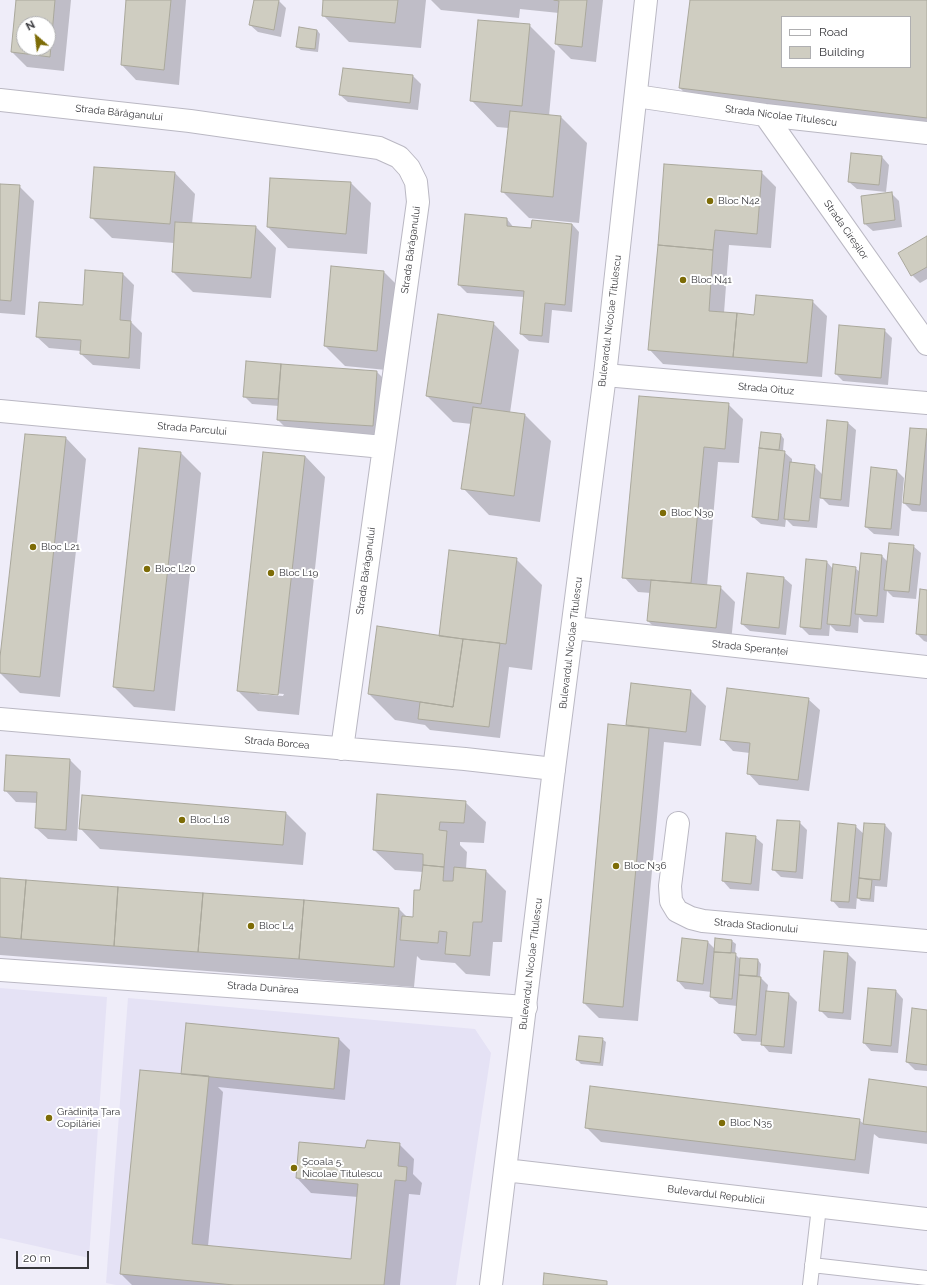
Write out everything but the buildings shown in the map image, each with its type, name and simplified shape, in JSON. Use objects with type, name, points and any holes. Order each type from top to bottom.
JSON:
[{"type":"street","name":"Bulevardul Nicolae Titulescu","points":[[491,1285],[604,375],[646,0]]},
{"type":"street","name":"Strada Nicolae Titulescu","points":[[636,96],[765,115],[927,132]]},
{"type":"street","name":"Strada Bărăganului","points":[[0,100],[198,122],[379,148],[399,157],[409,168],[416,182],[418,202],[342,749]]},
{"type":"street","name":"Strada Cireșilor","points":[[765,115],[927,344]]},
{"type":"street","name":"Strada Oituz","points":[[604,375],[927,402]]},
{"type":"street","name":"Strada Parcului","points":[[0,411],[383,447]]},
{"type":"street","name":"Strada Speranței","points":[[573,628],[927,667]]},
{"type":"street","name":"Strada Borcea","points":[[0,719],[465,759],[554,769]]},
{"type":"street","name":"Strada Stadionului","points":[[678,822],[670,886],[671,901],[677,911],[691,918],[703,921],[927,941]]},
{"type":"street","name":"Strada Dunărea","points":[[0,970],[526,1007]]},
{"type":"street","name":"Bulevardul Republicii","points":[[505,1170],[927,1219]]},
{"type":"lane","points":[[810,1285],[819,1207]]},
{"type":"lane","points":[[812,1265],[927,1278]]},
{"type":"shaded area","name":"Grădinița Țara Copilăriei","points":[[0,988],[107,997],[89,1258],[0,1238]]},
{"type":"shaded area","name":"Școala 5. Nicolae Titulescu","points":[[128,998],[475,1029],[491,1053],[456,1285],[116,1285],[106,1283]]},
{"type":"place","name":"Bloc N42","points":[[710,201]]},
{"type":"place","name":"Bloc N41","points":[[683,280]]},
{"type":"place","name":"Bloc N39","points":[[663,513]]},
{"type":"place","name":"Bloc L21","points":[[33,547]]},
{"type":"place","name":"Bloc L20","points":[[147,569]]},
{"type":"place","name":"Bloc L19","points":[[271,573]]},
{"type":"place","name":"Bloc L18","points":[[182,820]]},
{"type":"place","name":"Bloc N36","points":[[616,866]]},
{"type":"place","name":"Bloc L4","points":[[251,926]]},
{"type":"place","name":"Grădinița Țara Copilăriei","points":[[49,1118]]},
{"type":"place","name":"Bloc N35","points":[[722,1123]]},
{"type":"place","name":"Școala 5. Nicolae Titulescu","points":[[294,1168]]}]
